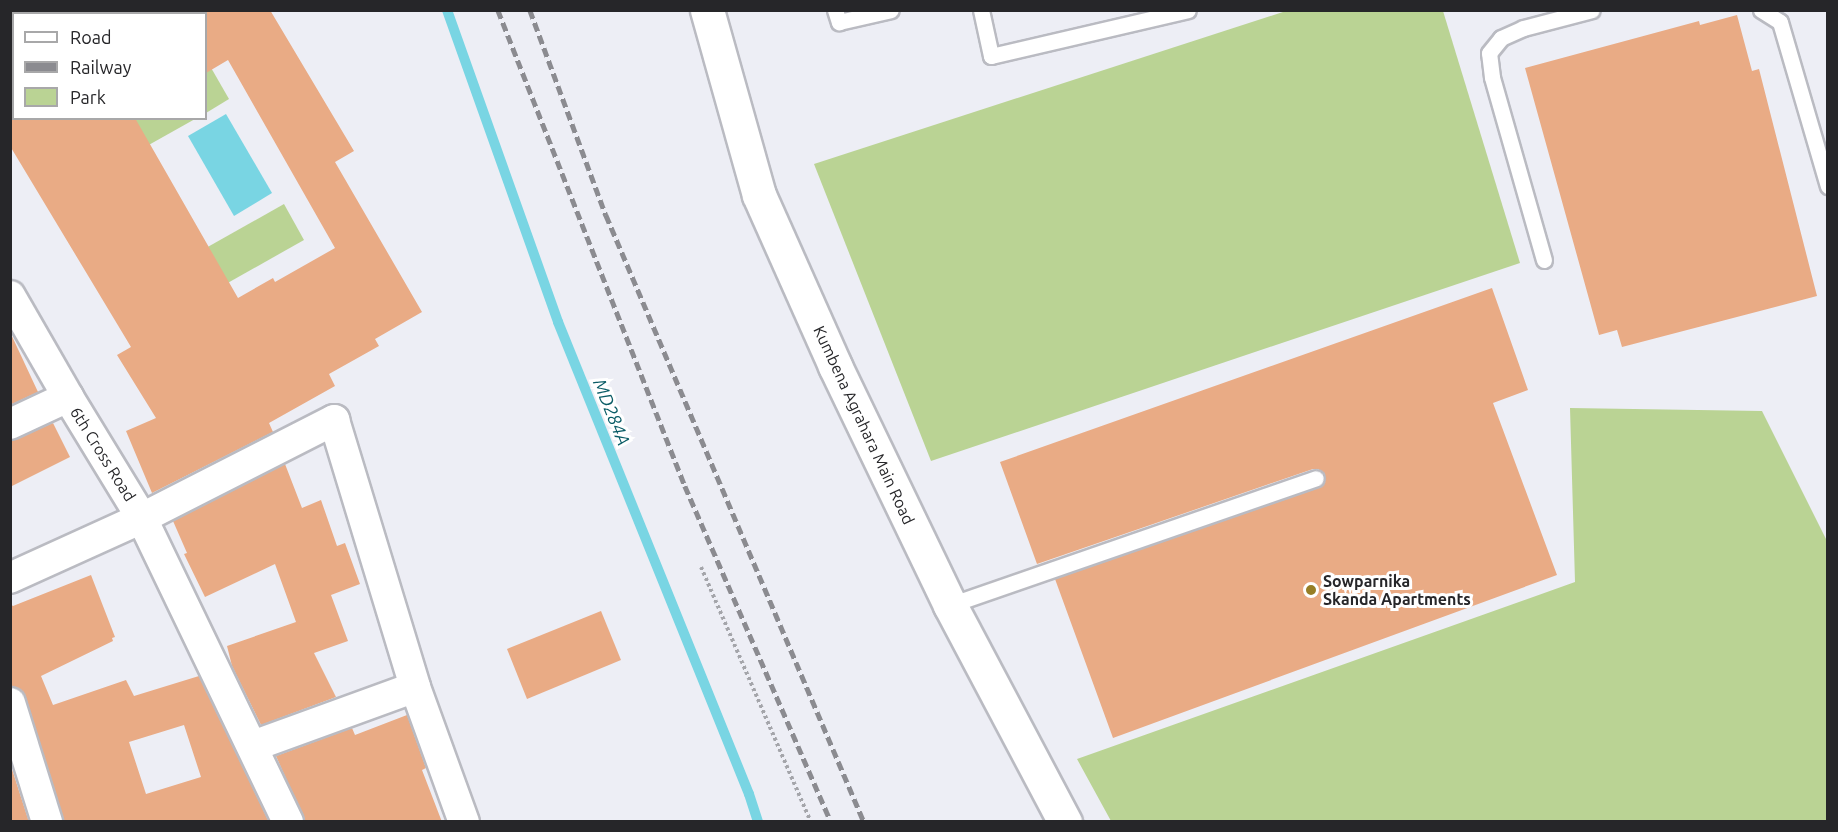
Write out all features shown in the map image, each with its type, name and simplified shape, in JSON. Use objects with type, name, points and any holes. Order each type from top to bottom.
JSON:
[{"type":"street","name":"Kumbena Agrahara Main Road","points":[[707,10],[759,195],[834,366],[950,604],[1065,822]]},
{"type":"street","name":"6th Cross Road","points":[[10,296],[142,518],[10,578]]},
{"type":"street","points":[[10,424],[68,397]]},
{"type":"street","points":[[288,822],[142,518],[334,420],[415,687],[464,822]]},
{"type":"street","points":[[253,746],[415,687]]},
{"type":"street","points":[[10,703],[47,822]]},
{"type":"lane","points":[[835,10],[838,22],[891,10]]},
{"type":"lane","points":[[981,10],[991,56],[1188,10]]},
{"type":"lane","points":[[1544,260],[1492,77],[1489,53],[1501,38],[1523,28],[1592,10]]},
{"type":"lane","points":[[1761,10],[1780,22],[1827,186]]},
{"type":"lane","points":[[950,604],[1316,478]]},
{"type":"path","points":[[701,567],[811,822]]},
{"type":"green space","points":[[1286,11],[1443,11],[1520,263],[931,461],[814,164]]},
{"type":"green space","points":[[207,61],[229,99],[207,112]]},
{"type":"green space","points":[[121,120],[193,120],[138,151]]},
{"type":"green space","points":[[284,204],[304,240],[217,289],[197,253]]},
{"type":"green space","points":[[1570,408],[1762,411],[1827,541],[1827,821],[1111,821],[1077,759],[1575,582]]},
{"type":"water","points":[[226,114],[272,193],[234,216],[188,136]]},
{"type":"building","points":[[206,10],[270,10],[354,151],[335,162],[422,312],[375,339],[379,346],[329,374],[335,386],[269,423],[273,432],[152,493],[126,431],[156,418],[117,355],[131,347],[10,146],[10,118],[12,120],[136,120],[238,298],[273,278],[275,282],[335,248],[228,60],[207,72]]},
{"type":"building","points":[[1737,15],[1752,71],[1759,69],[1817,296],[1622,347],[1617,330],[1599,335],[1525,68],[1699,21],[1700,25]]},
{"type":"building","points":[[1492,288],[1528,390],[1493,403],[1557,575],[1113,738],[1055,579],[1319,487],[1325,480],[1325,474],[1318,469],[1313,469],[1037,564],[1000,462]]},
{"type":"building","points":[[10,332],[38,392],[10,405]]},
{"type":"building","points":[[53,423],[70,457],[10,487],[10,441]]},
{"type":"building","points":[[285,464],[302,508],[321,500],[337,546],[345,543],[360,584],[331,595],[348,641],[314,653],[336,697],[261,725],[232,666],[227,646],[296,622],[275,564],[205,597],[184,554],[187,553],[173,521]]},
{"type":"building","points":[[91,575],[115,637],[112,638],[113,641],[41,676],[53,705],[126,680],[134,696],[199,676],[269,822],[64,822],[26,698],[21,690],[10,686],[10,604],[13,606]],"holes":[[[184,725],[201,777],[146,794],[129,742]]]},
{"type":"building","points":[[601,611],[621,660],[527,699],[507,649]]},
{"type":"building","points":[[407,715],[426,768],[422,770],[442,822],[305,822],[276,756],[352,728],[355,735]]},
{"type":"building","points":[[10,763],[29,822],[10,822]]},
{"type":"waterway","name":"MD284A","points":[[447,10],[558,322],[749,794],[758,822]]},
{"type":"railway","points":[[498,10],[685,486],[831,822]]},
{"type":"railway","points":[[530,10],[606,215],[864,822]]},
{"type":"place","name":"Sowparnika Skanda Apartments","points":[[1311,590]]}]
